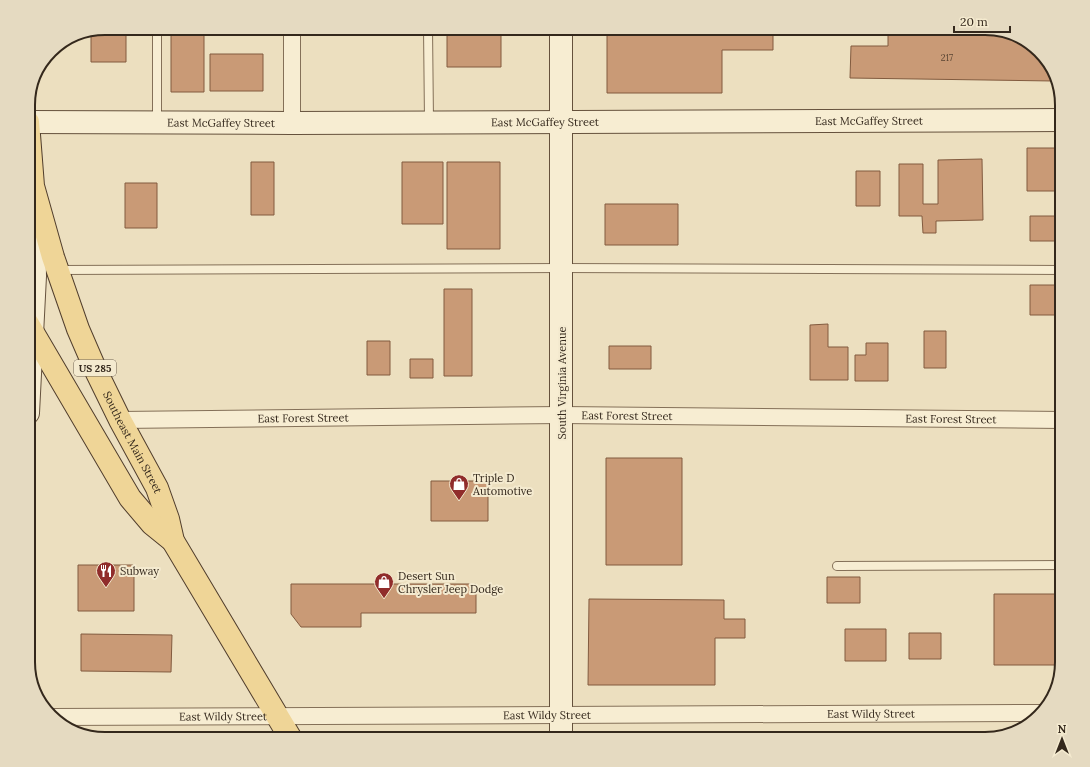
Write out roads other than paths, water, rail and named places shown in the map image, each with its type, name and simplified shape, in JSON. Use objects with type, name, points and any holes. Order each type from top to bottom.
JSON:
[{"type":"main road","name":"South Virginia Avenue","points":[[561,35],[561,732]]},
{"type":"main road","name":"East McGaffey Street","points":[[35,122],[292,123],[1055,120]]},
{"type":"main road","name":"Southeast Main Street","points":[[35,193],[58,270],[78,329],[120,420],[158,488],[168,519],[173,542]]},
{"type":"main road","name":"Southeast Main Street","points":[[35,336],[130,498],[152,524],[173,542],[287,732]]},
{"type":"street","points":[[292,35],[292,123]]},
{"type":"street","name":"East Forest Street","points":[[120,420],[562,415],[1055,420]]},
{"type":"street","name":"East Wildy Street","points":[[62,717],[1033,713]]},
{"type":"lane","points":[[157,35],[157,122]]},
{"type":"lane","points":[[428,35],[429,122]]},
{"type":"lane","points":[[58,270],[562,268],[1055,270]]},
{"type":"lane","points":[[836,566],[1055,565]]},
{"type":"place","name":"Triple D Automotive","points":[[459,501]]},
{"type":"place","name":"Subway","points":[[106,588]]},
{"type":"place","name":"Desert Sun Chrysler Jeep Dodge","points":[[384,599]]}]
